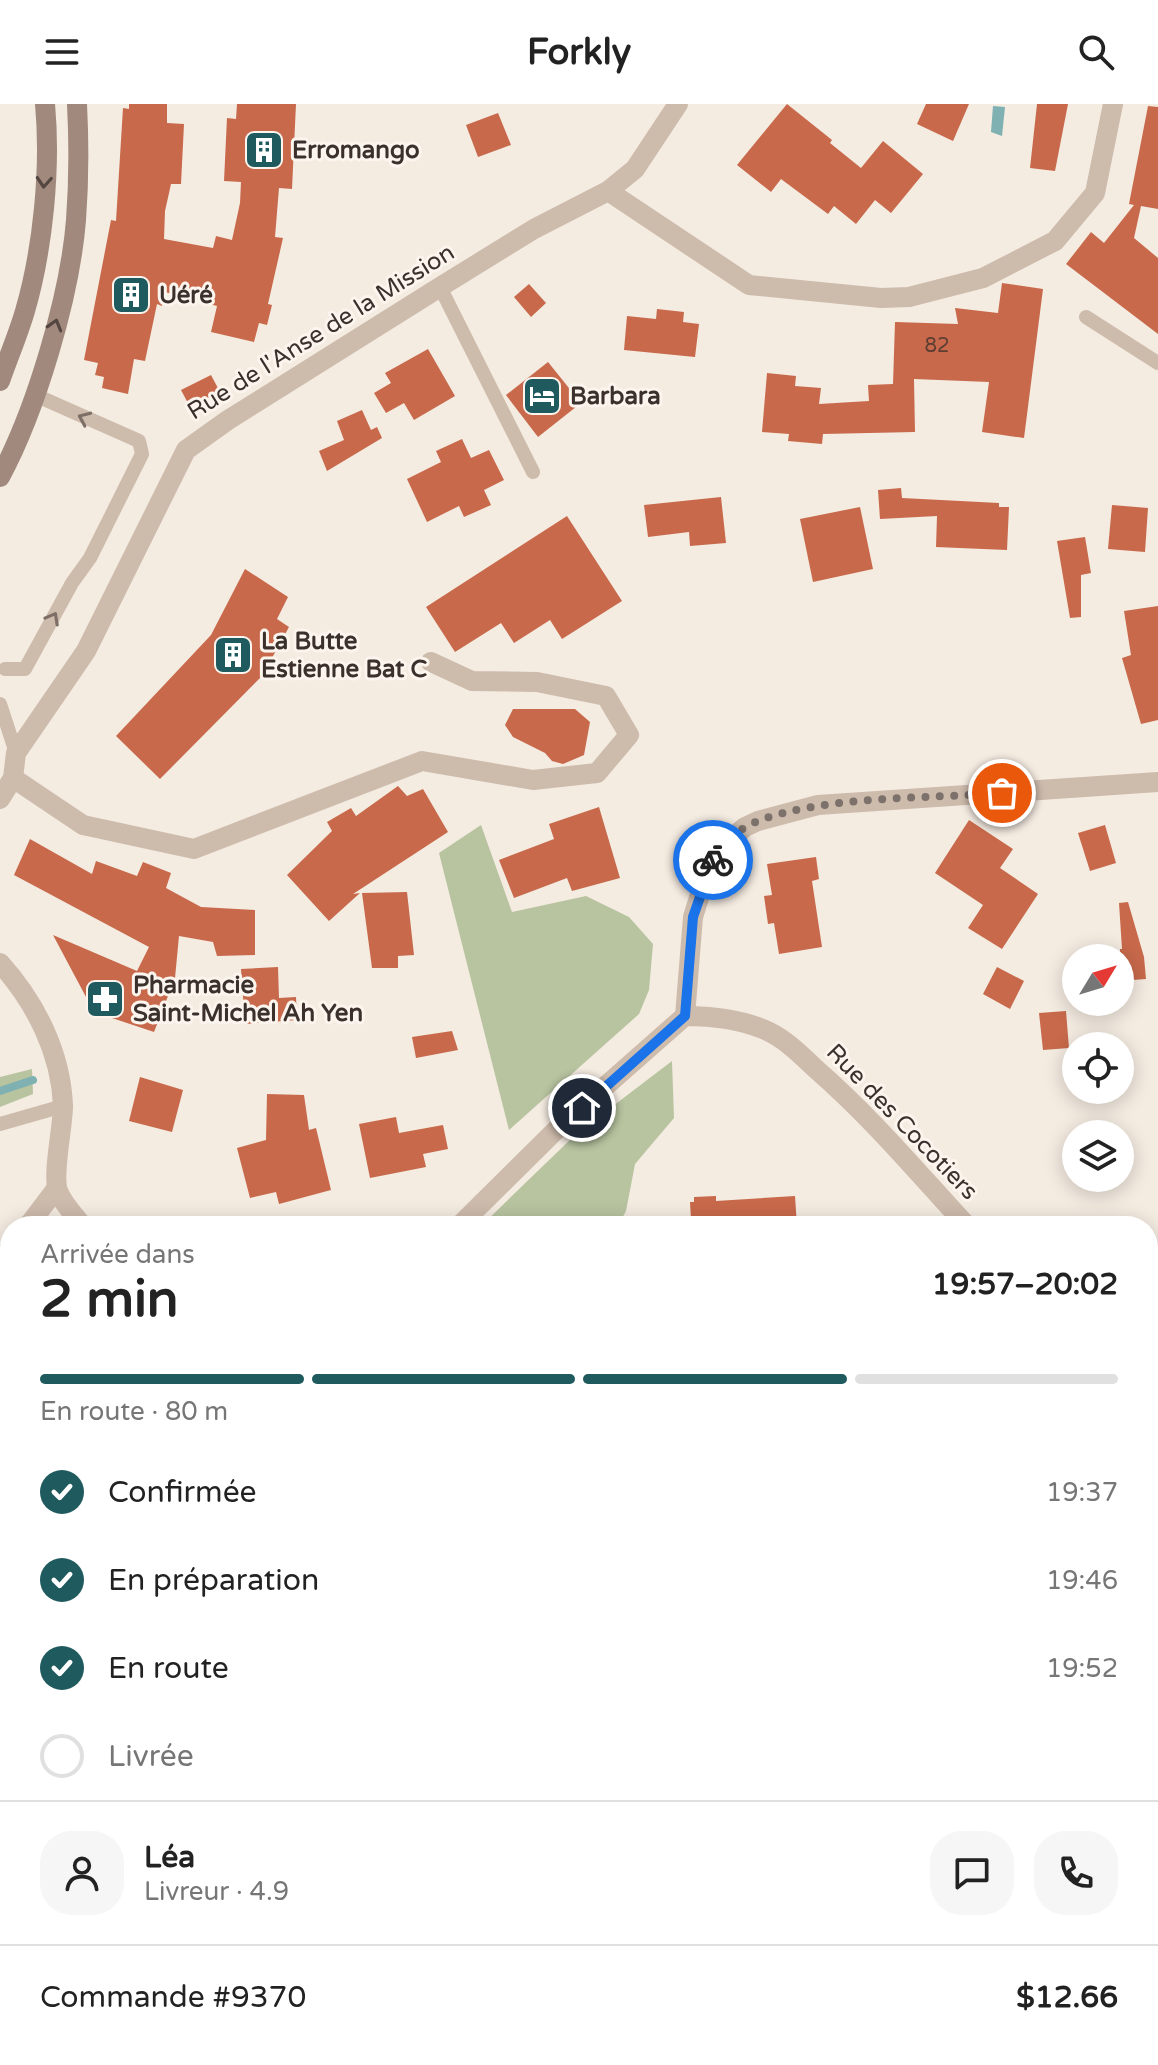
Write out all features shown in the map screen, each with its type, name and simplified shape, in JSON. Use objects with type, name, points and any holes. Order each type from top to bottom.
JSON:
[{"type":"main road","points":[[0,381],[25,311],[39,246],[45,176],[45,104]]},
{"type":"main road","points":[[0,477],[35,395],[63,298],[76,223],[77,104]]},
{"type":"street","name":"Rue de l'Anse de la Mission","points":[[0,799],[13,778],[16,753],[86,651],[186,450],[208,433],[534,229],[608,191],[635,169],[678,104]]},
{"type":"street","points":[[608,191],[749,285],[881,298],[909,297],[983,278],[1055,241],[1095,193],[1113,104]]},
{"type":"street","points":[[13,778],[83,825],[194,849],[422,761],[533,780],[597,773],[629,735],[606,696],[537,682],[472,681],[431,662]]},
{"type":"street","points":[[469,1216],[558,1128],[685,1016],[693,917],[702,888],[720,848],[745,827],[818,805],[1158,782]]},
{"type":"street","points":[[0,963],[17,982],[43,1024],[63,1106],[56,1189],[36,1216]]},
{"type":"street","name":"Rue des Cocotiers","points":[[685,1016],[714,1016],[740,1022],[784,1040],[847,1096],[906,1156],[958,1216]]},
{"type":"street","points":[[56,1189],[75,1216]]},
{"type":"lane","points":[[440,287],[533,472]]},
{"type":"lane","points":[[1086,317],[1158,363]]},
{"type":"lane","points":[[5,669],[25,669],[72,583],[90,558],[142,454],[139,441],[35,395]]},
{"type":"lane","points":[[0,704],[16,753]]},
{"type":"lane","points":[[0,1124],[63,1106]]},
{"type":"green space","points":[[481,825],[512,912],[586,896],[629,917],[653,944],[649,990],[639,1014],[509,1130],[439,853]]},
{"type":"green space","points":[[672,1061],[674,1118],[635,1164],[623,1216],[491,1216],[575,1135]]},
{"type":"green space","points":[[32,1069],[33,1094],[0,1107],[0,1077]]},
{"type":"water","points":[[993,106],[1005,107],[1002,136],[991,132]]},
{"type":"building","points":[[129,104],[167,104],[167,123],[184,124],[181,184],[171,184],[165,211],[164,239],[213,248],[216,236],[232,240],[240,203],[241,182],[224,181],[227,118],[236,119],[237,104],[296,104],[292,189],[279,188],[275,237],[283,238],[268,304],[272,305],[267,325],[259,323],[254,342],[211,332],[217,306],[165,292],[162,306],[157,304],[145,361],[134,359],[128,394],[102,388],[104,377],[95,375],[98,363],[84,360],[111,220],[116,221],[123,108],[129,109]]},
{"type":"building","points":[[787,104],[861,168],[883,141],[923,174],[891,213],[875,200],[856,224],[834,206],[828,214],[781,179],[771,192],[737,165]]},
{"type":"building","points":[[926,104],[969,104],[953,141],[917,124]]},
{"type":"building","points":[[1037,104],[1068,104],[1055,171],[1030,168]]},
{"type":"building","points":[[1148,106],[1158,107],[1158,209],[1141,206],[1134,238],[1158,258],[1158,334],[1066,264],[1091,232],[1104,243],[1134,205],[1129,204]]},
{"type":"building","points":[[498,113],[511,145],[478,157],[466,125]]},
{"type":"building","points":[[1002,283],[1043,289],[1024,438],[982,432],[989,382],[914,379],[915,432],[823,434],[822,444],[788,441],[789,434],[762,432],[767,373],[796,376],[795,386],[821,388],[819,404],[869,401],[868,385],[893,384],[895,322],[958,324],[955,308],[998,313]]},
{"type":"building","points":[[529,284],[546,303],[531,317],[514,297]]},
{"type":"building","points":[[657,309],[684,312],[683,322],[699,324],[695,357],[624,350],[627,316],[656,319]]},
{"type":"building","points":[[428,349],[455,396],[414,420],[404,403],[386,413],[374,393],[391,383],[385,373]]},
{"type":"building","points":[[548,362],[581,403],[538,437],[506,395]]},
{"type":"building","points":[[211,375],[220,392],[190,407],[181,390]]},
{"type":"building","points":[[362,410],[371,430],[377,427],[382,438],[327,471],[319,451],[344,440],[337,421]]},
{"type":"building","points":[[462,439],[471,458],[489,450],[504,480],[484,490],[491,505],[464,517],[459,506],[427,522],[407,479],[441,462],[436,451]]},
{"type":"building","points":[[901,488],[902,498],[999,503],[999,507],[1009,507],[1007,550],[936,547],[937,516],[880,519],[878,490]]},
{"type":"building","points":[[721,497],[726,543],[690,546],[689,532],[648,537],[644,505]]},
{"type":"building","points":[[1112,505],[1148,508],[1145,552],[1108,549]]},
{"type":"building","points":[[860,507],[873,569],[813,582],[800,519]]},
{"type":"building","points":[[567,516],[622,601],[562,639],[550,620],[514,643],[501,623],[455,652],[426,607]]},
{"type":"building","points":[[1085,537],[1091,573],[1081,575],[1081,617],[1070,618],[1057,541]]},
{"type":"building","name":"La Butte Estienne Bat C","points":[[245,569],[288,597],[277,619],[289,627],[262,676],[160,779],[116,736],[211,635]]},
{"type":"building","points":[[1158,606],[1158,720],[1141,724],[1122,658],[1131,655],[1124,611]]},
{"type":"building","points":[[513,709],[575,709],[590,722],[584,755],[563,764],[552,761],[545,753],[513,737],[505,725]]},
{"type":"building","points":[[398,786],[407,796],[423,789],[448,832],[353,894],[360,893],[329,921],[287,875],[332,831],[327,822],[351,808],[356,816]]},
{"type":"building","points":[[599,807],[620,878],[572,891],[567,878],[514,898],[499,860],[554,839],[549,824]]},
{"type":"building","points":[[969,820],[1013,849],[1000,868],[1038,894],[1002,949],[968,928],[983,905],[935,873]]},
{"type":"building","points":[[1105,825],[1116,863],[1090,871],[1078,833]]},
{"type":"building","points":[[30,839],[92,874],[96,861],[137,876],[143,862],[171,873],[166,888],[201,907],[255,910],[255,955],[217,956],[213,942],[179,936],[175,978],[154,1032],[94,1012],[53,935],[137,971],[149,947],[14,875]]},
{"type":"building","points":[[816,857],[819,879],[812,881],[822,947],[779,954],[774,923],[768,924],[764,896],[772,895],[767,864]]},
{"type":"building","points":[[407,892],[414,955],[398,956],[398,968],[372,968],[362,893]]},
{"type":"building","points":[[1128,902],[1144,957],[1146,979],[1134,980],[1134,944],[1122,944],[1119,903]]},
{"type":"building","points":[[278,967],[279,998],[296,997],[297,1020],[245,1024],[241,969]]},
{"type":"building","points":[[997,967],[1024,981],[1010,1009],[983,994]]},
{"type":"building","points":[[1062,1011],[1062,1016],[1066,1016],[1068,1032],[1062,1032],[1062,1049],[1043,1050],[1039,1013]]},
{"type":"building","points":[[452,1031],[458,1050],[416,1058],[412,1037]]},
{"type":"building","points":[[140,1077],[183,1090],[172,1132],[129,1121]]},
{"type":"building","points":[[267,1094],[304,1095],[309,1130],[316,1128],[331,1190],[279,1204],[276,1192],[250,1198],[237,1148],[266,1140]]},
{"type":"building","points":[[396,1117],[399,1133],[443,1125],[448,1149],[423,1154],[426,1167],[370,1178],[359,1124]]},
{"type":"building","points":[[716,1196],[716,1201],[795,1196],[796,1216],[691,1216],[690,1202],[694,1202],[694,1197]]},
{"type":"waterway","points":[[0,1091],[33,1080]]},
{"type":"way so far","points":[[713,860],[730,837],[745,827],[818,805],[1002,793]]},
{"type":"place","name":"Erromango","points":[[264,150]]},
{"type":"place","name":"Uéré","points":[[131,295]]},
{"type":"place","name":"Barbara","points":[[542,396]]},
{"type":"place","name":"La Butte Estienne Bat C","points":[[233,655]]},
{"type":"place","name":"Pharmacie Saint-Michel Ah Yen","points":[[105,999]]},
{"type":"route","points":[[582,1108],[685,1016],[693,917],[713,860]]}]
